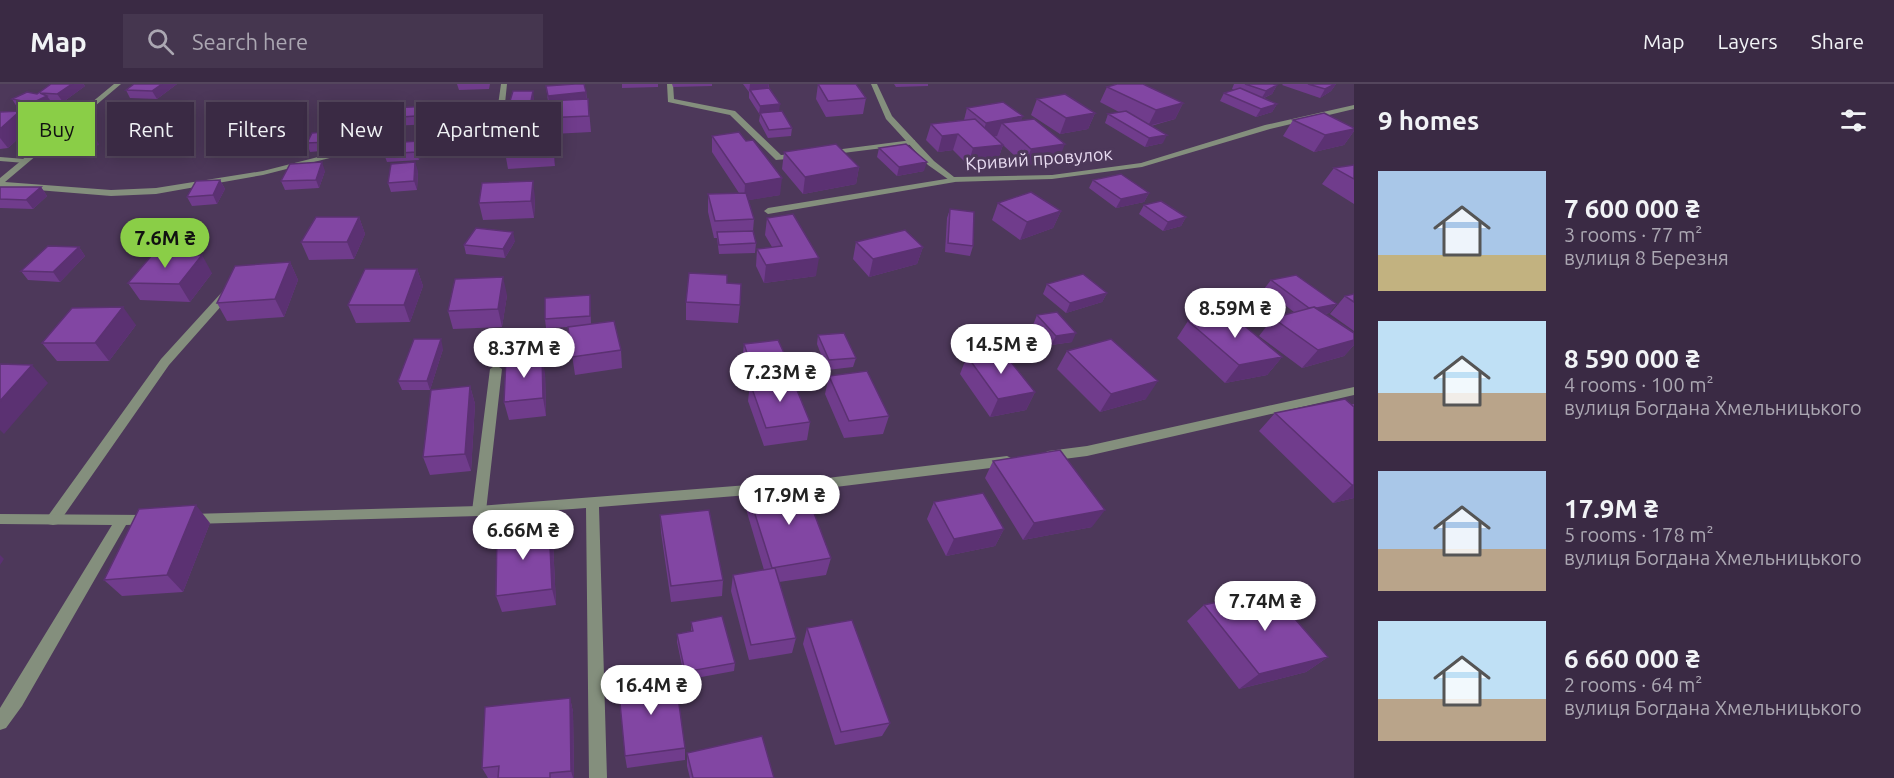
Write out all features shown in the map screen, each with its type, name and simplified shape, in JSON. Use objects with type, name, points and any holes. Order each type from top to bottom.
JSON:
[{"type":"street","points":[[0,183],[118,84]]},
{"type":"street","points":[[0,183],[111,193],[156,191],[263,173],[369,146],[497,142],[504,84]]},
{"type":"street","points":[[670,84],[671,100],[732,113],[779,158],[912,142]]},
{"type":"street","name":"Кривий провулок","points":[[874,84],[890,117],[912,142],[952,180],[1052,177],[1142,165],[1268,127],[1354,106]]},
{"type":"street","points":[[0,159],[25,161]]},
{"type":"street","points":[[768,212],[952,180]]},
{"type":"street","points":[[53,520],[165,362],[234,285]]},
{"type":"street","points":[[479,511],[496,369]]},
{"type":"street","points":[[182,519],[479,511],[811,485],[1087,451],[1354,392]]},
{"type":"street","points":[[592,502],[598,778]]},
{"type":"street","points":[[0,519],[158,520]]},
{"type":"street","points":[[0,722],[16,700],[123,521]]},
{"type":"building","points":[[51,84],[72,84],[57,94],[40,93],[47,96],[34,102],[12,99],[27,92],[37,94]]},
{"type":"building","points":[[134,84],[162,84],[152,91],[126,90]]},
{"type":"building","points":[[584,84],[586,92],[548,96],[546,86]]},
{"type":"building","points":[[818,84],[856,84],[866,98],[828,101]]},
{"type":"building","points":[[1117,84],[1143,84],[1183,103],[1156,110],[1107,87]]},
{"type":"building","points":[[1245,84],[1273,84],[1277,85],[1266,91]]},
{"type":"building","points":[[1308,84],[1335,84],[1325,89]]},
{"type":"building","points":[[769,88],[780,104],[760,106],[750,90]]},
{"type":"building","points":[[1240,88],[1277,104],[1261,109],[1224,93]]},
{"type":"building","points":[[513,91],[533,91],[531,101],[510,101]]},
{"type":"building","points":[[1065,94],[1095,113],[1066,118],[1037,99]]},
{"type":"building","points":[[588,99],[589,116],[561,117],[561,102],[543,101]]},
{"type":"building","points":[[1003,102],[1023,116],[986,123],[967,108]]},
{"type":"building","points":[[404,107],[416,107],[416,116],[404,117]]},
{"type":"building","points":[[18,111],[0,129],[0,112]]},
{"type":"building","points":[[782,111],[792,128],[769,130],[760,113]]},
{"type":"building","points":[[1126,111],[1167,135],[1149,138],[1108,114]]},
{"type":"building","points":[[1324,113],[1354,129],[1325,135],[1293,120]]},
{"type":"building","points":[[975,119],[1003,145],[973,148],[958,134],[942,136],[931,124]]},
{"type":"building","points":[[1034,119],[1065,144],[1031,149],[1002,123]]},
{"type":"building","points":[[319,132],[319,142],[307,143],[312,133]]},
{"type":"building","points":[[739,132],[746,141],[753,140],[782,178],[745,184],[712,136]]},
{"type":"building","points":[[416,141],[416,152],[404,153],[404,142]]},
{"type":"building","points":[[836,144],[859,167],[805,177],[784,152]]},
{"type":"building","points":[[906,144],[927,162],[899,167],[879,148]]},
{"type":"building","points":[[322,162],[316,180],[281,181],[290,164]]},
{"type":"building","points":[[415,162],[414,181],[388,183],[391,164]]},
{"type":"building","points":[[1354,165],[1354,179],[1334,168]]},
{"type":"building","points":[[1121,174],[1149,193],[1121,199],[1093,180]]},
{"type":"building","points":[[220,180],[213,195],[187,197],[196,181]]},
{"type":"building","points":[[533,181],[531,201],[479,203],[482,183]]},
{"type":"building","points":[[0,187],[41,187],[26,200],[0,199]]},
{"type":"building","points":[[1031,192],[1061,211],[1027,222],[998,203]]},
{"type":"building","points":[[746,193],[754,219],[715,221],[708,194]]},
{"type":"building","points":[[1161,201],[1186,217],[1168,222],[1144,205]]},
{"type":"building","points":[[950,209],[974,212],[973,246],[948,243]]},
{"type":"building","points":[[793,214],[819,258],[766,265],[757,249],[782,246],[767,218]]},
{"type":"building","points":[[316,217],[359,217],[347,242],[301,242]]},
{"type":"building","points":[[476,228],[513,232],[503,249],[464,245]]},
{"type":"building","points":[[905,230],[923,247],[873,259],[856,242]]},
{"type":"building","points":[[753,231],[756,243],[719,245],[717,232]]},
{"type":"building","points":[[48,246],[79,247],[53,272],[21,271]]},
{"type":"building","points":[[153,254],[202,255],[179,284],[128,283]]},
{"type":"building","points":[[290,262],[275,299],[217,303],[235,266]]},
{"type":"building","points":[[365,269],[417,269],[404,305],[348,305]]},
{"type":"building","points":[[689,273],[727,275],[727,283],[741,284],[740,305],[686,302]]},
{"type":"building","points":[[1083,274],[1107,293],[1070,303],[1047,284]]},
{"type":"building","points":[[1296,275],[1337,304],[1309,308],[1271,280]]},
{"type":"building","points":[[503,277],[498,309],[448,311],[455,279]]},
{"type":"building","points":[[1354,294],[1354,302],[1345,296]]},
{"type":"building","points":[[590,295],[590,316],[545,319],[545,298]]},
{"type":"building","points":[[123,307],[95,343],[42,343],[72,308]]},
{"type":"building","points":[[1314,307],[1354,333],[1354,340],[1318,350],[1273,318]]},
{"type":"building","points":[[1057,312],[1076,333],[1056,336],[1037,315]]},
{"type":"building","points":[[1229,313],[1282,357],[1239,365],[1188,321]]},
{"type":"building","points":[[614,321],[621,350],[572,357],[568,327]]},
{"type":"building","points":[[844,333],[856,358],[829,360],[818,335]]},
{"type":"building","points":[[414,339],[441,339],[427,381],[398,381]]},
{"type":"building","points":[[1111,339],[1158,381],[1111,394],[1067,351]]},
{"type":"building","points":[[778,340],[790,366],[753,371],[744,344]]},
{"type":"building","points":[[1002,351],[1035,392],[998,399],[967,356]]},
{"type":"building","points":[[542,355],[543,398],[504,402],[506,358]]},
{"type":"building","points":[[0,364],[32,365],[0,401]]},
{"type":"building","points":[[867,371],[889,416],[849,421],[829,376]]},
{"type":"building","points":[[792,378],[810,422],[766,428],[750,383]]},
{"type":"building","points":[[470,386],[465,454],[423,457],[431,390]]},
{"type":"building","points":[[1345,399],[1354,407],[1354,485],[1275,413]]},
{"type":"building","points":[[1060,450],[1105,510],[1034,523],[993,461]]},
{"type":"building","points":[[803,484],[831,558],[772,568],[748,492]]},
{"type":"building","points":[[983,493],[1004,529],[954,539],[934,502]]},
{"type":"building","points":[[196,505],[167,575],[104,580],[139,509]]},
{"type":"building","points":[[709,510],[723,580],[671,586],[660,515]]},
{"type":"building","points":[[549,525],[552,589],[496,596],[497,531]]},
{"type":"building","points":[[775,568],[796,638],[751,645],[733,575]]},
{"type":"building","points":[[1270,590],[1328,657],[1259,674],[1204,605]]},
{"type":"building","points":[[722,616],[735,663],[685,672],[677,634],[693,631],[691,622]]},
{"type":"building","points":[[852,620],[890,723],[841,732],[807,628]]},
{"type":"building","points":[[675,675],[685,748],[625,756],[618,682]]},
{"type":"building","points":[[570,698],[571,771],[550,773],[550,778],[498,778],[499,766],[482,768],[485,707]]},
{"type":"building","points":[[762,736],[774,778],[693,778],[687,753]]}]
